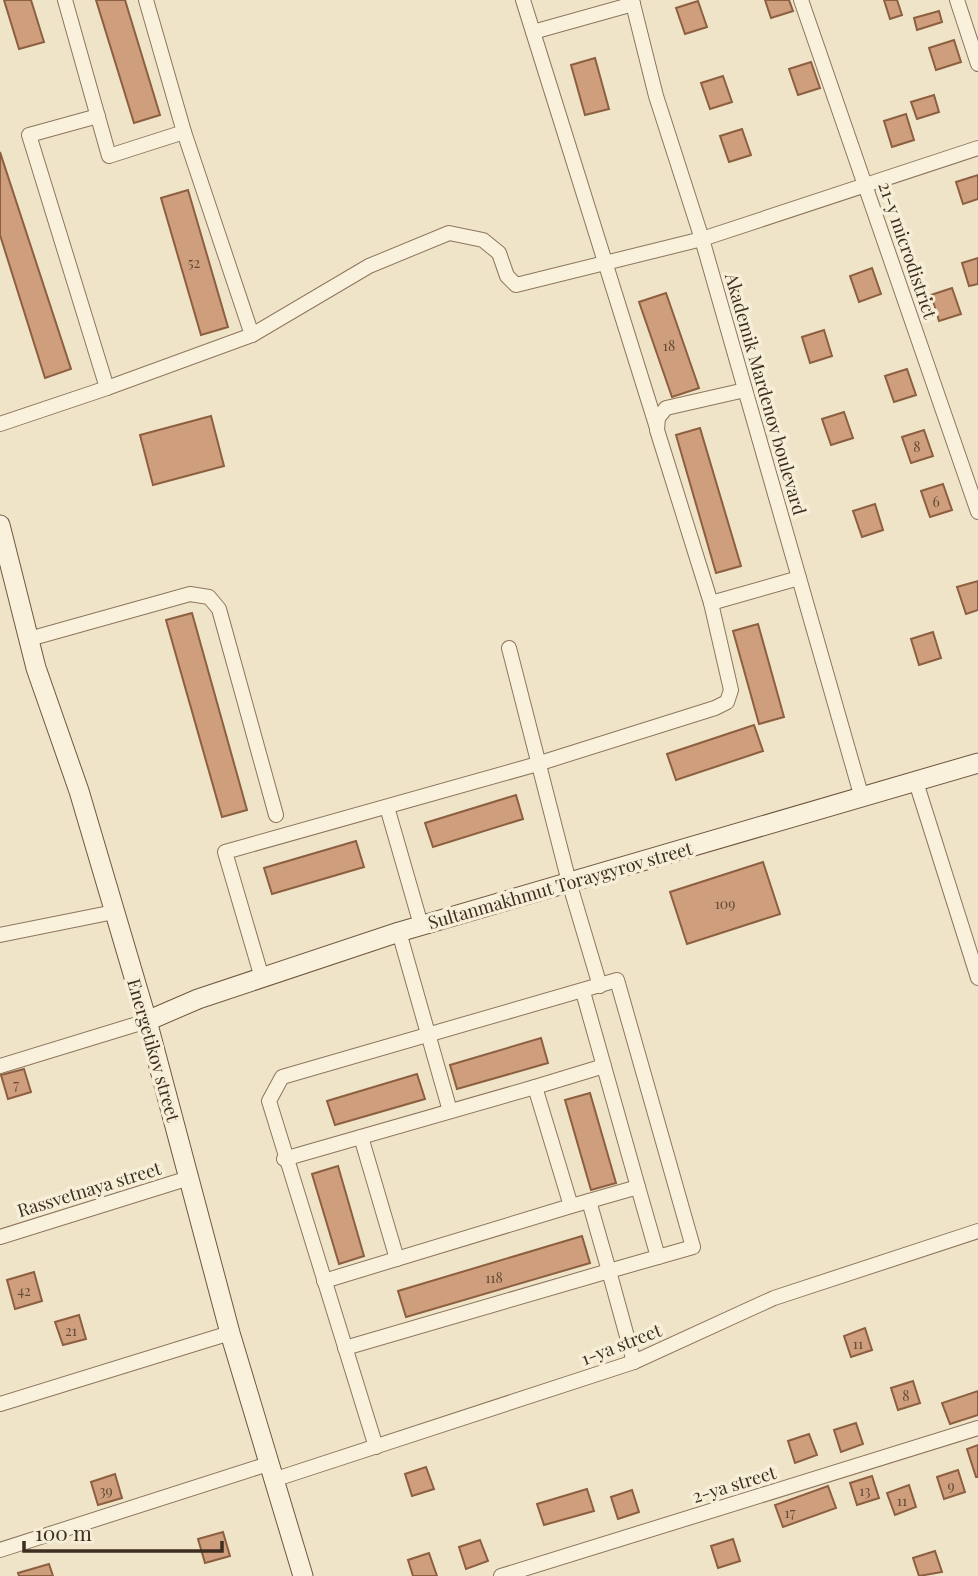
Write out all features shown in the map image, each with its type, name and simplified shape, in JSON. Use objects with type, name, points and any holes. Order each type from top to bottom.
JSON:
[{"type":"main road","name":"Energetikov street","points":[[0,525],[29,639],[79,791],[146,1021],[230,1333],[303,1576]]},
{"type":"main road","name":"Sultanmakhmut Toraygyrov street","points":[[146,1021],[198,999],[399,932],[978,763]]},
{"type":"street","points":[[65,0],[109,156],[184,132]]},
{"type":"street","points":[[146,0],[184,132],[251,335]]},
{"type":"street","points":[[262,978],[225,852],[539,764],[715,708],[727,702],[731,690],[712,603],[523,0]]},
{"type":"street","name":"21-y microdistrict","points":[[801,0],[978,512]]},
{"type":"street","points":[[957,0],[978,64]]},
{"type":"street","points":[[533,32],[633,2]]},
{"type":"street","name":"Akademik Mardenov boulevard","points":[[633,2],[656,96],[702,239],[862,798]]},
{"type":"street","points":[[98,116],[29,135],[107,388]]},
{"type":"street","points":[[0,424],[251,335],[369,266],[449,233],[483,240],[499,253],[507,276],[516,285],[702,239],[978,148]]},
{"type":"street","points":[[657,430],[658,418],[666,408],[745,390]]},
{"type":"street","points":[[712,603],[799,578]]},
{"type":"street","points":[[29,639],[190,594],[209,597],[219,609],[275,815]]},
{"type":"street","points":[[509,648],[569,882],[600,986]]},
{"type":"street","points":[[916,782],[978,978]]},
{"type":"street","points":[[387,807],[422,925]]},
{"type":"street","points":[[0,935],[114,912]]},
{"type":"street","points":[[399,932],[450,1111]]},
{"type":"street","points":[[345,1348],[693,1247],[617,980],[282,1077],[269,1101],[284,1159],[376,1447]]},
{"type":"street","points":[[583,992],[658,1257]]},
{"type":"street","points":[[0,1066],[146,1021]]},
{"type":"street","points":[[284,1159],[604,1066]]},
{"type":"street","points":[[535,1087],[571,1206]]},
{"type":"street","points":[[361,1137],[397,1259]]},
{"type":"street","name":"Rassvetnaya street","points":[[0,1237],[189,1178]]},
{"type":"street","points":[[324,1281],[638,1187]]},
{"type":"street","points":[[589,1201],[634,1362]]},
{"type":"street","name":"1-ya street","points":[[0,1550],[270,1472],[376,1447],[634,1362],[774,1298],[978,1231]]},
{"type":"street","points":[[0,1404],[230,1333]]},
{"type":"street","name":"2-ya street","points":[[502,1576],[978,1428]]},
{"type":"building","points":[[4,0],[31,0],[44,42],[19,49]]},
{"type":"building","points":[[96,0],[125,0],[160,115],[134,123]]},
{"type":"building","points":[[765,0],[789,0],[793,11],[771,18]]},
{"type":"building","points":[[884,0],[897,0],[902,15],[890,19]]},
{"type":"building","points":[[698,1],[707,27],[685,34],[676,8]]},
{"type":"building","points":[[939,11],[942,22],[917,30],[914,18]]},
{"type":"building","points":[[954,40],[961,62],[936,70],[929,48]]},
{"type":"building","points":[[595,58],[609,109],[585,115],[571,65]]},
{"type":"building","points":[[811,62],[820,88],[798,95],[789,69]]},
{"type":"building","points":[[723,76],[732,102],[710,109],[701,83]]},
{"type":"building","points":[[934,95],[939,112],[917,119],[911,102]]},
{"type":"building","points":[[906,114],[914,140],[892,147],[884,121]]},
{"type":"building","points":[[742,129],[751,155],[729,162],[720,136]]},
{"type":"building","points":[[0,152],[71,369],[45,378],[0,235]]},
{"type":"building","points":[[978,175],[978,199],[963,204],[956,182]]},
{"type":"building","points":[[188,190],[228,327],[201,335],[161,198]]},
{"type":"building","points":[[978,258],[978,284],[969,286],[962,263]]},
{"type":"building","points":[[872,268],[881,294],[859,302],[850,276]]},
{"type":"building","points":[[952,288],[961,314],[939,321],[931,295]]},
{"type":"building","points":[[666,293],[699,388],[672,397],[639,302]]},
{"type":"building","points":[[824,330],[832,356],[810,363],[802,337]]},
{"type":"building","points":[[907,369],[916,395],[894,402],[885,376]]},
{"type":"building","points":[[844,412],[853,438],[831,445],[822,419]]},
{"type":"building","points":[[211,416],[224,466],[153,485],[140,435]]},
{"type":"building","points":[[700,428],[741,566],[716,573],[676,435]]},
{"type":"building","points":[[924,430],[933,456],[911,463],[902,437]]},
{"type":"building","points":[[943,484],[952,510],[930,517],[921,491]]},
{"type":"building","points":[[875,504],[883,530],[862,537],[853,511]]},
{"type":"building","points":[[978,581],[978,610],[966,614],[957,587]]},
{"type":"building","points":[[192,613],[247,810],[222,817],[166,620]]},
{"type":"building","points":[[758,624],[784,717],[759,724],[733,631]]},
{"type":"building","points":[[933,632],[941,658],[919,665],[911,639]]},
{"type":"building","points":[[754,725],[763,751],[676,780],[667,754]]},
{"type":"building","points":[[516,795],[523,819],[433,847],[425,823]]},
{"type":"building","points":[[356,841],[364,867],[272,894],[264,868]]},
{"type":"building","points":[[763,862],[780,914],[687,944],[670,892]]},
{"type":"building","points":[[541,1038],[548,1063],[457,1089],[450,1065]]},
{"type":"building","points":[[24,1069],[31,1092],[8,1099],[1,1075]]},
{"type":"building","points":[[417,1074],[425,1099],[335,1125],[327,1101]]},
{"type":"building","points":[[590,1093],[616,1183],[591,1190],[565,1100]]},
{"type":"building","points":[[338,1166],[364,1256],[339,1264],[312,1174]]},
{"type":"building","points":[[582,1236],[590,1263],[406,1317],[398,1291]]},
{"type":"building","points":[[34,1272],[42,1301],[15,1309],[7,1280]]},
{"type":"building","points":[[79,1315],[86,1339],[63,1345],[55,1322]]},
{"type":"building","points":[[865,1328],[872,1350],[851,1357],[844,1336]]},
{"type":"building","points":[[913,1381],[920,1403],[898,1410],[891,1388]]},
{"type":"building","points":[[978,1391],[978,1415],[950,1424],[942,1403]]},
{"type":"building","points":[[856,1423],[863,1444],[841,1452],[834,1430]]},
{"type":"building","points":[[809,1434],[817,1455],[795,1463],[788,1441]]},
{"type":"building","points":[[978,1445],[978,1477],[976,1477],[967,1449]]},
{"type":"building","points":[[426,1467],[434,1489],[412,1496],[405,1474]]},
{"type":"building","points":[[958,1470],[965,1492],[944,1499],[937,1477]]},
{"type":"building","points":[[115,1474],[122,1498],[98,1505],[91,1482]]},
{"type":"building","points":[[872,1476],[879,1498],[857,1505],[850,1483]]},
{"type":"building","points":[[909,1485],[916,1507],[895,1515],[887,1493]]},
{"type":"building","points":[[828,1486],[836,1508],[783,1527],[775,1505]]},
{"type":"building","points":[[587,1489],[594,1511],[544,1525],[537,1504]]},
{"type":"building","points":[[632,1490],[639,1512],[618,1519],[611,1497]]},
{"type":"building","points":[[223,1532],[230,1556],[205,1563],[198,1539]]},
{"type":"building","points":[[733,1539],[740,1561],[718,1568],[711,1546]]},
{"type":"building","points":[[480,1540],[488,1561],[466,1569],[459,1547]]},
{"type":"building","points":[[935,1551],[942,1572],[919,1576],[913,1558]]},
{"type":"building","points":[[429,1553],[437,1576],[413,1576],[408,1560]]},
{"type":"building","points":[[49,1564],[53,1576],[19,1576],[18,1573]]}]
